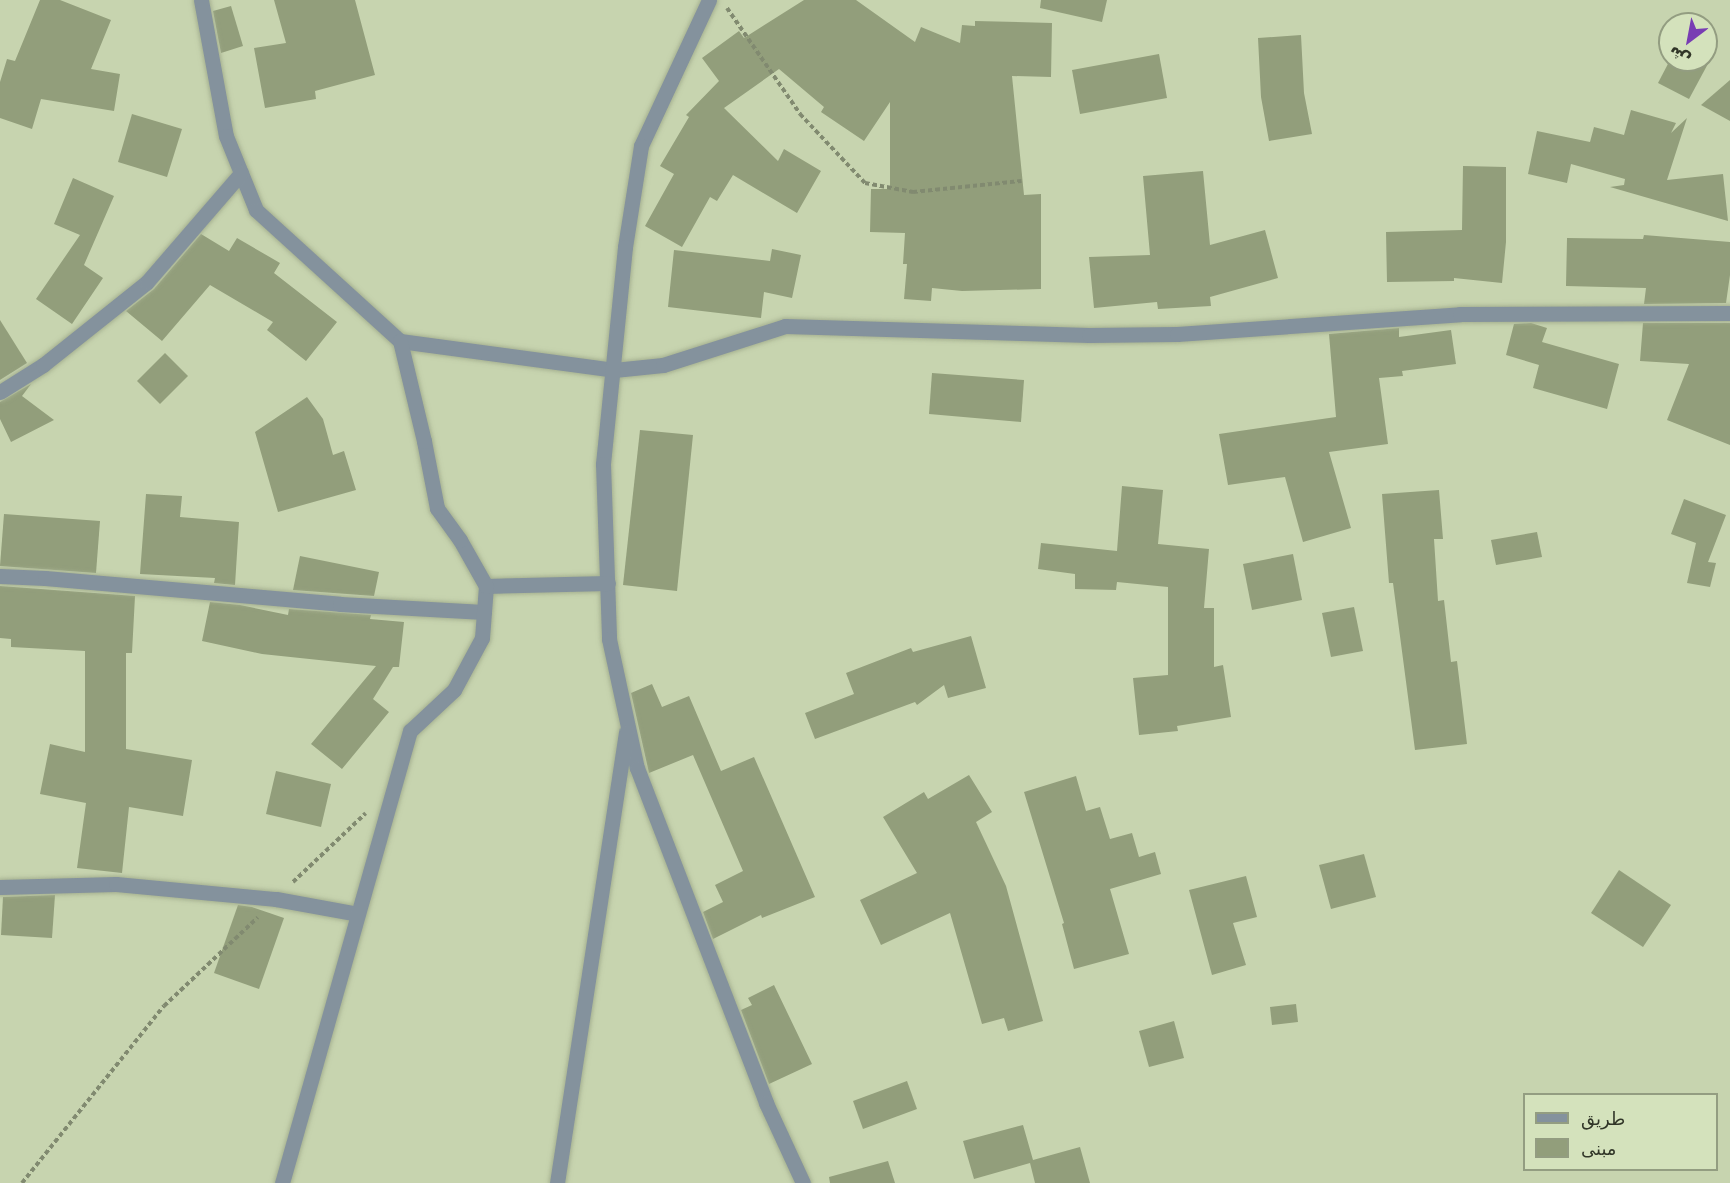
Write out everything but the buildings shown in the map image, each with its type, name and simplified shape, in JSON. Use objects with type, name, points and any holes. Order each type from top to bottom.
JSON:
[{"type":"street","points":[[201,0],[226,136],[256,210],[400,341],[424,441],[437,508],[460,540],[486,586],[482,638],[454,690],[410,730],[282,1183]]},
{"type":"street","points":[[709,0],[641,146],[625,247],[603,464],[609,639],[637,768],[766,1103],[803,1183]]},
{"type":"street","points":[[0,392],[43,365],[147,282],[241,173]]},
{"type":"street","points":[[400,341],[614,370],[663,364],[785,326],[1089,335],[1177,334],[1460,314],[1730,313]]},
{"type":"street","points":[[0,576],[340,604],[484,612]]},
{"type":"street","points":[[486,586],[608,583]]},
{"type":"street","points":[[557,1183],[627,723]]},
{"type":"street","points":[[0,887],[116,884],[276,898],[358,914]]},
{"type":"path","points":[[722,0],[800,114],[865,183],[913,192],[1021,181]]},
{"type":"path","points":[[22,1183],[164,1006],[369,809]]}]
